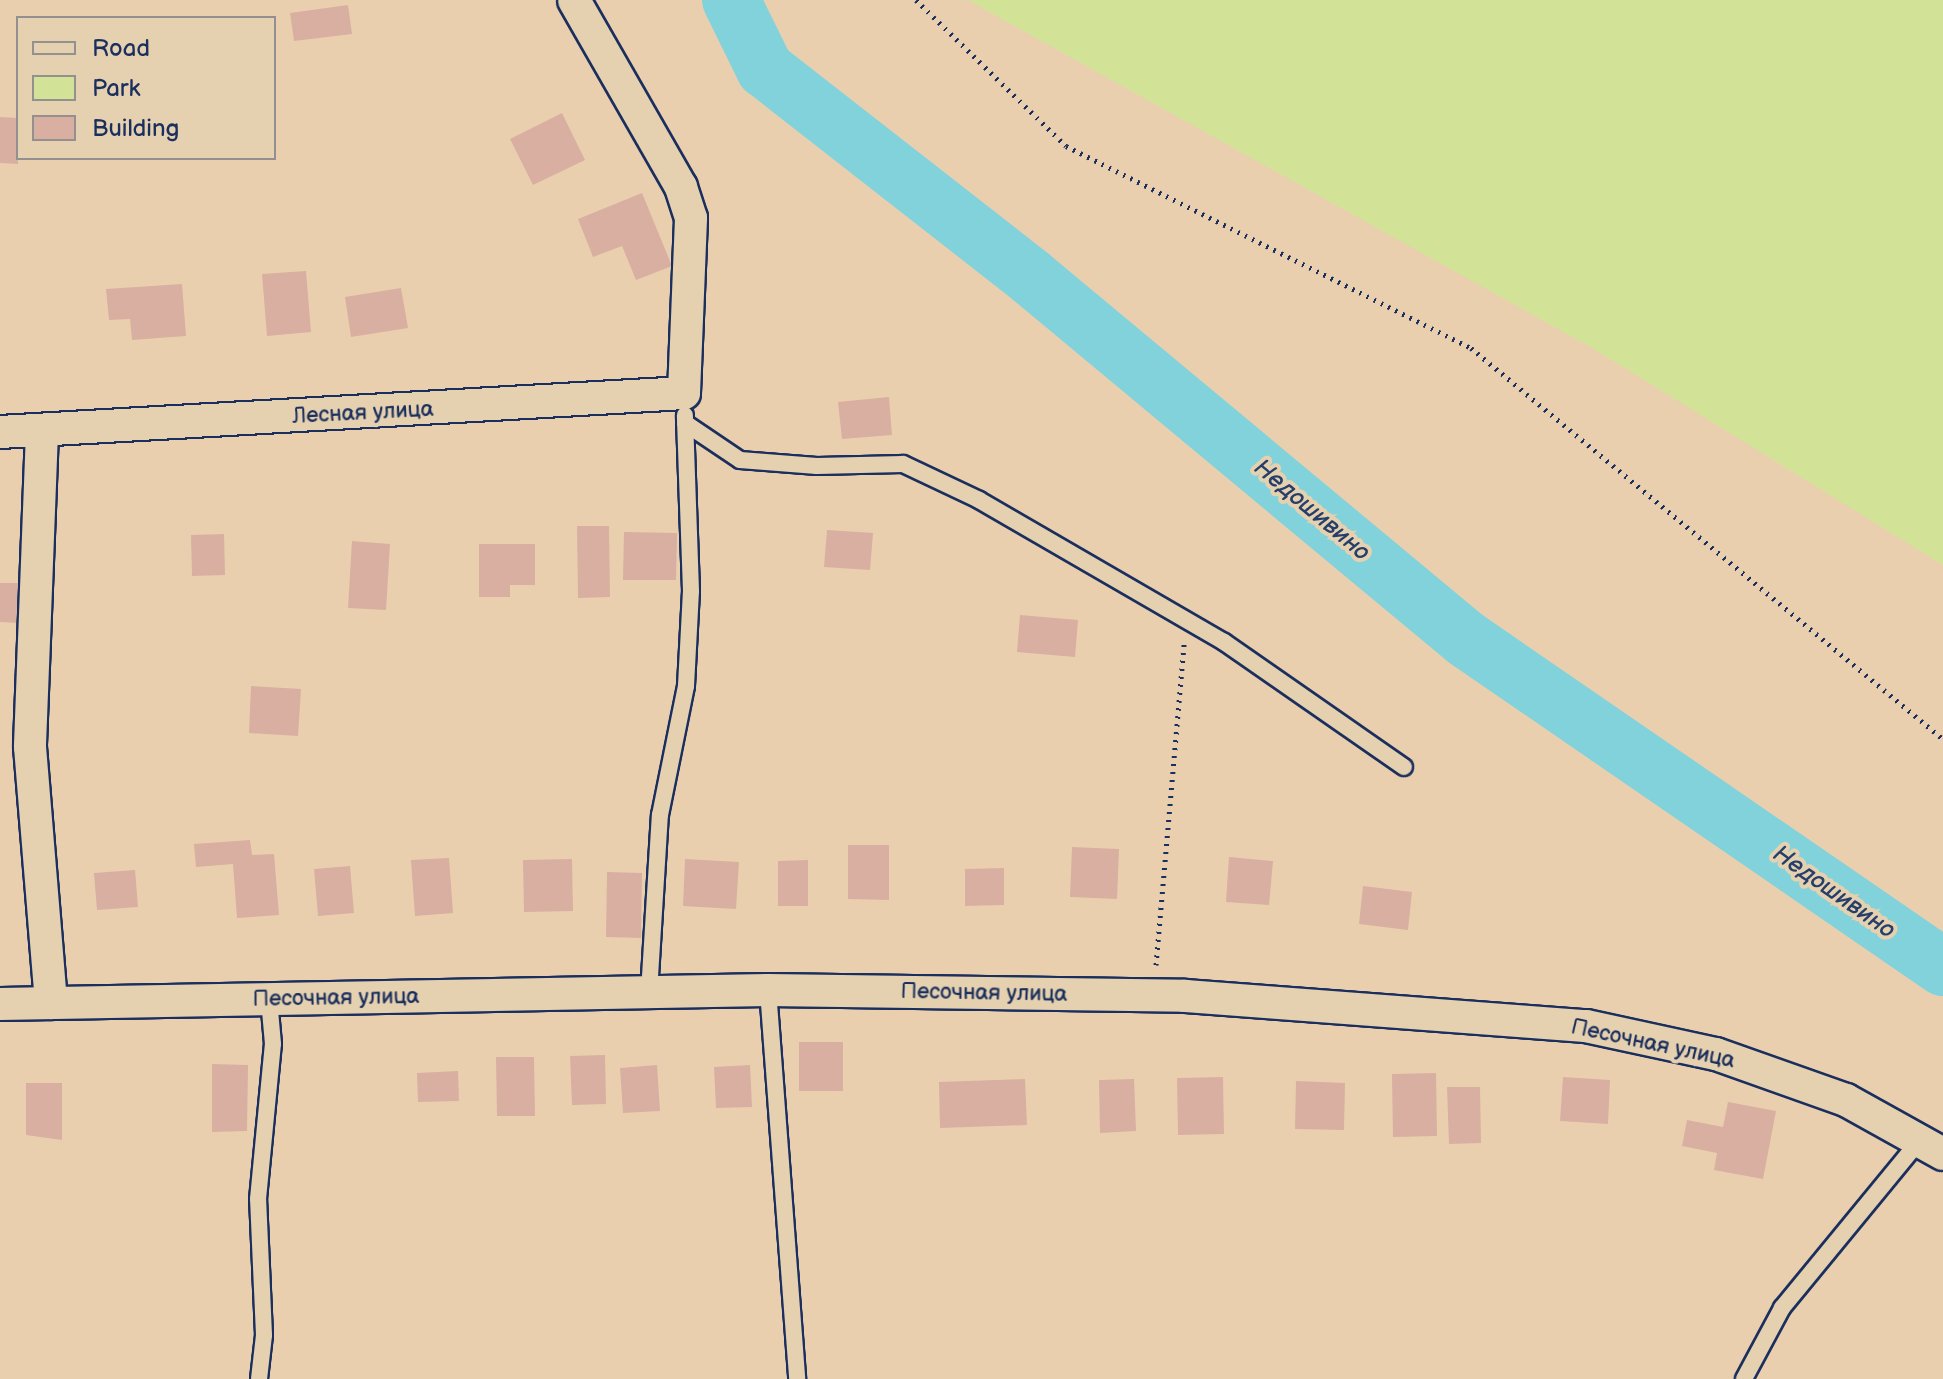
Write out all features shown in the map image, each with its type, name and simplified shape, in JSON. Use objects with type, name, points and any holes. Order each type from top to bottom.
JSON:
[{"type":"street","points":[[574,0],[681,187],[691,218],[685,408]]},
{"type":"street","name":"Лесная улица","points":[[0,432],[685,408]]},
{"type":"street","points":[[42,432],[30,747],[51,1003]]},
{"type":"street","name":"Песочная улица","points":[[0,1004],[768,990],[1154,996],[1586,1026],[1716,1054],[1846,1100],[1931,1147]]},
{"type":"lane","points":[[685,408],[740,460],[817,466],[903,464],[979,500],[1186,620],[1404,767]]},
{"type":"lane","points":[[649,993],[660,815],[686,686],[691,591],[685,408]]},
{"type":"lane","points":[[768,990],[797,1379]]},
{"type":"lane","points":[[259,1379],[264,1335],[258,1199],[273,1044],[269,999]]},
{"type":"lane","points":[[1744,1379],[1782,1308],[1931,1147]]},
{"type":"path","points":[[916,0],[1066,146],[1471,348],[1943,739]]},
{"type":"path","points":[[1154,996],[1186,620]]},
{"type":"green space","points":[[968,0],[1943,0],[1943,565],[1594,349]]},
{"type":"building","points":[[348,5],[352,34],[294,41],[290,13]]},
{"type":"building","points":[[562,113],[585,160],[533,185],[510,139]]},
{"type":"building","points":[[0,117],[16,118],[18,164],[0,163]]},
{"type":"building","points":[[642,193],[672,266],[636,280],[622,246],[593,257],[578,219]]},
{"type":"building","points":[[306,271],[311,332],[267,336],[262,274]]},
{"type":"building","points":[[182,284],[186,336],[132,340],[130,319],[109,320],[106,289]]},
{"type":"building","points":[[401,288],[408,328],[351,337],[345,297]]},
{"type":"building","points":[[889,397],[892,435],[842,439],[838,402]]},
{"type":"building","points":[[577,526],[609,526],[610,597],[578,598]]},
{"type":"building","points":[[827,530],[873,533],[870,570],[824,567]]},
{"type":"building","points":[[624,532],[677,533],[676,580],[623,580]]},
{"type":"building","points":[[224,534],[225,575],[192,576],[191,535]]},
{"type":"building","points":[[352,541],[390,544],[386,610],[348,608]]},
{"type":"building","points":[[479,544],[535,544],[535,585],[510,585],[510,597],[479,597]]},
{"type":"building","points":[[0,583],[20,583],[19,623],[0,622]]},
{"type":"building","points":[[1020,615],[1078,620],[1075,657],[1017,652]]},
{"type":"building","points":[[251,686],[301,689],[298,736],[249,733]]},
{"type":"building","points":[[250,840],[252,855],[274,854],[279,915],[237,918],[233,864],[196,867],[194,844]]},
{"type":"building","points":[[848,845],[889,845],[889,900],[848,899]]},
{"type":"building","points":[[1072,847],[1119,849],[1117,899],[1070,897]]},
{"type":"building","points":[[1229,857],[1273,861],[1269,905],[1226,902]]},
{"type":"building","points":[[449,858],[453,913],[415,916],[411,860]]},
{"type":"building","points":[[572,859],[573,911],[524,912],[523,860]]},
{"type":"building","points":[[685,859],[739,862],[736,909],[683,906]]},
{"type":"building","points":[[808,860],[808,906],[778,906],[778,861]]},
{"type":"building","points":[[350,866],[354,913],[318,916],[314,869]]},
{"type":"building","points":[[1004,868],[1004,905],[965,906],[965,869]]},
{"type":"building","points":[[135,870],[138,907],[97,910],[94,873]]},
{"type":"building","points":[[607,872],[642,873],[641,938],[606,937]]},
{"type":"building","points":[[1363,886],[1412,892],[1408,930],[1359,924]]},
{"type":"building","points":[[799,1042],[843,1042],[843,1091],[799,1091]]},
{"type":"building","points":[[605,1055],[606,1104],[572,1105],[570,1056]]},
{"type":"building","points":[[496,1057],[534,1057],[535,1116],[497,1116]]},
{"type":"building","points":[[212,1064],[248,1065],[247,1131],[212,1132]]},
{"type":"building","points":[[657,1065],[660,1111],[623,1113],[620,1068]]},
{"type":"building","points":[[750,1065],[752,1107],[716,1108],[714,1067]]},
{"type":"building","points":[[458,1071],[459,1101],[418,1102],[417,1073]]},
{"type":"building","points":[[1436,1073],[1437,1136],[1393,1137],[1392,1074]]},
{"type":"building","points":[[1223,1077],[1224,1134],[1178,1135],[1177,1078]]},
{"type":"building","points":[[1563,1077],[1610,1080],[1608,1124],[1560,1121]]},
{"type":"building","points":[[1025,1079],[1027,1125],[940,1128],[939,1082]]},
{"type":"building","points":[[1134,1079],[1136,1131],[1100,1133],[1099,1080]]},
{"type":"building","points":[[1296,1081],[1345,1083],[1344,1130],[1295,1129]]},
{"type":"building","points":[[26,1083],[62,1083],[62,1140],[26,1135]]},
{"type":"building","points":[[1447,1087],[1480,1087],[1481,1143],[1449,1144]]},
{"type":"building","points":[[1728,1102],[1776,1111],[1763,1179],[1714,1170],[1717,1153],[1682,1146],[1687,1120],[1723,1127]]},
{"type":"waterway","name":"Недошивино","points":[[731,0],[765,69],[1031,277],[1466,639],[1943,967]]}]
